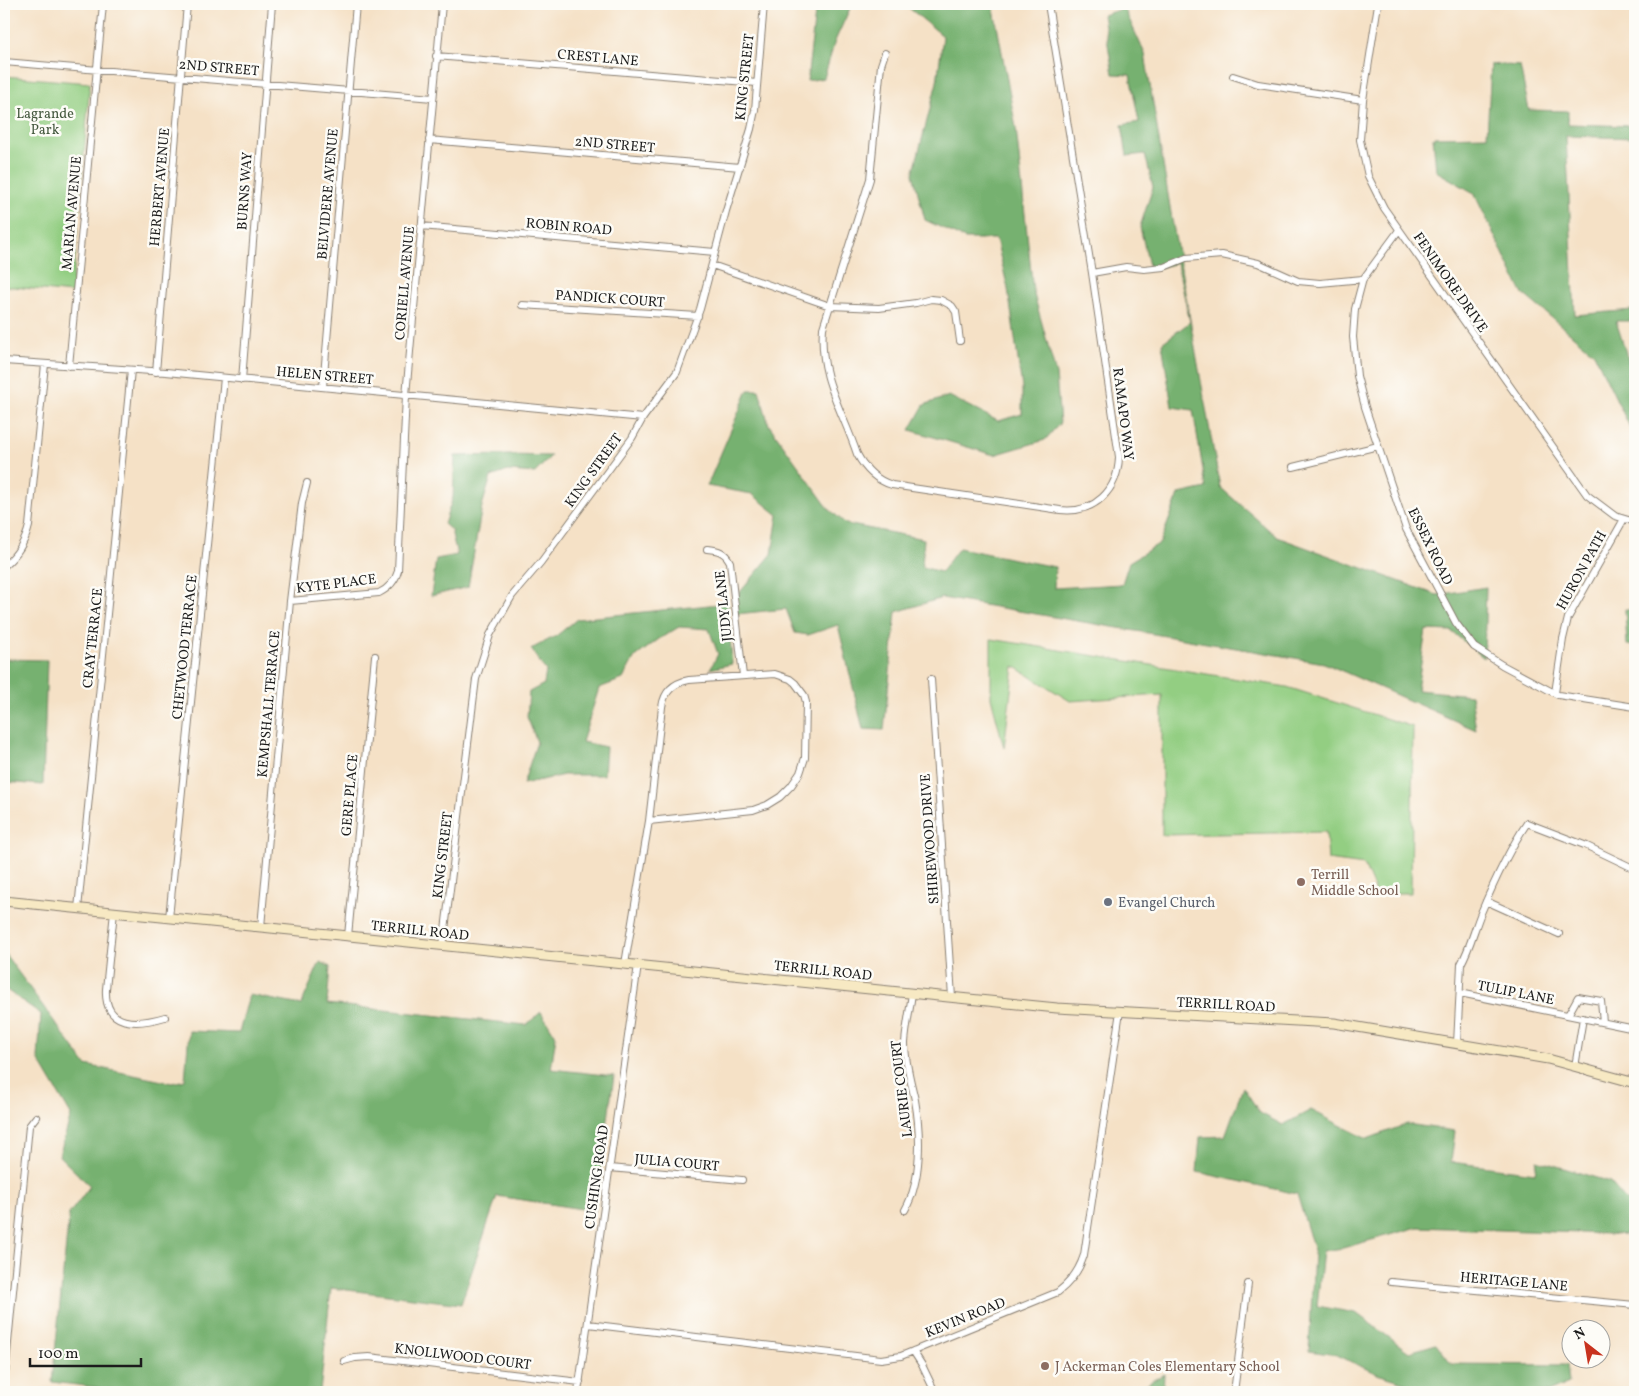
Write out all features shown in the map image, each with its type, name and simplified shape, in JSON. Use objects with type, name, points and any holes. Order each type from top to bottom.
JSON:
[{"type":"street","name":"MARIAN AVENUE","points":[[69,366],[103,4]]},
{"type":"street","name":"HERBERT AVENUE","points":[[156,372],[187,4]]},
{"type":"street","name":"BURNS WAY","points":[[242,380],[272,4]]},
{"type":"street","name":"BELVIDERE AVENUE","points":[[323,387],[356,4]]},
{"type":"street","name":"CORIELL AVENUE","points":[[399,565],[406,395],[442,4]]},
{"type":"street","name":"KING STREET","points":[[443,946],[476,679],[490,635],[512,596],[547,554],[632,438],[643,418],[677,372],[698,316],[751,129],[755,110],[764,4]]},
{"type":"street","name":"RAMAPO WAY","points":[[885,53],[882,65],[870,179],[823,328],[822,355],[830,388],[857,454],[862,464],[873,475],[892,485],[1071,510],[1087,507],[1105,496],[1111,487],[1119,467],[1119,456],[1092,273],[1048,4]]},
{"type":"street","name":"FENIMORE DRIVE","points":[[1378,4],[1363,100],[1360,140],[1368,176],[1384,208],[1399,230],[1587,496],[1615,516],[1635,522]]},
{"type":"street","name":"CREST LANE","points":[[436,56],[757,83]]},
{"type":"street","name":"2ND STREET","points":[[4,62],[432,98]]},
{"type":"street","points":[[1233,76],[1258,84],[1363,100]]},
{"type":"street","name":"2ND STREET","points":[[429,140],[740,167]]},
{"type":"street","name":"ROBIN ROAD","points":[[421,226],[715,252]]},
{"type":"street","name":"ESSEX ROAD","points":[[1399,230],[1363,279],[1355,310],[1353,337],[1357,376],[1365,407],[1406,529],[1456,623],[1474,647],[1502,665],[1555,693],[1635,707]]},
{"type":"street","points":[[1092,273],[1126,267],[1144,269],[1164,267],[1186,258],[1222,255],[1258,263],[1298,281],[1320,283],[1363,279]]},
{"type":"street","points":[[712,265],[830,306],[879,308],[931,299],[941,300],[952,306],[956,312],[960,341]]},
{"type":"street","name":"PANDICK COURT","points":[[522,305],[698,316]]},
{"type":"street","name":"HELEN STREET","points":[[4,361],[224,378],[643,418]]},
{"type":"street","points":[[4,566],[22,546],[29,526],[45,364]]},
{"type":"street","name":"CRAY TERRACE","points":[[78,909],[131,370]]},
{"type":"street","name":"CHETWOOD TERRACE","points":[[169,918],[224,378]]},
{"type":"street","points":[[1293,467],[1378,446]]},
{"type":"street","name":"KEMPSHALL TERRACE","points":[[261,927],[290,601],[302,503],[307,483]]},
{"type":"street","name":"HURON PATH","points":[[1555,693],[1568,618],[1624,519]]},
{"type":"street","name":"JUDY LANE","points":[[707,549],[723,552],[730,562],[743,676]]},
{"type":"street","name":"KYTE PLACE","points":[[290,601],[379,593],[394,582],[399,565]]},
{"type":"street","name":"GERE PLACE","points":[[348,936],[375,656]]},
{"type":"street","points":[[625,964],[649,821],[662,708],[668,691],[677,683],[683,681],[775,674],[796,683],[804,695],[807,711],[805,728],[806,758],[796,780],[780,797],[767,805],[753,810],[649,821]]},
{"type":"street","name":"SHIREWOOD DRIVE","points":[[931,679],[952,997]]},
{"type":"street","points":[[1457,1044],[1461,964],[1486,901],[1511,847],[1527,823],[1587,846],[1635,869]]},
{"type":"street","name":"TERRILL ROAD","points":[[4,901],[1057,1008],[1334,1023],[1548,1059],[1635,1083]]},
{"type":"street","points":[[1486,901],[1559,934]]},
{"type":"street","points":[[114,912],[106,1002],[116,1017],[128,1022],[147,1022],[165,1017]]},
{"type":"street","name":"CUSHING ROAD","points":[[578,1392],[638,966]]},
{"type":"street","name":"LAURIE COURT","points":[[905,1210],[911,1199],[920,1153],[919,1126],[905,1043],[912,993]]},
{"type":"street","name":"TULIP LANE","points":[[1460,993],[1635,1029]]},
{"type":"street","name":"TULIP LANE","points":[[1568,1015],[1578,997],[1602,1001],[1604,1022]]},
{"type":"street","name":"KEVIN ROAD","points":[[588,1324],[881,1359],[901,1356],[1052,1296],[1068,1284],[1076,1274],[1086,1249],[1120,1011]]},
{"type":"street","points":[[1575,1067],[1583,1018]]},
{"type":"street","points":[[4,1384],[28,1126],[36,1117]]},
{"type":"street","name":"JULIA COURT","points":[[610,1168],[742,1180]]},
{"type":"street","name":"HERITAGE LANE","points":[[1390,1282],[1635,1305]]},
{"type":"street","points":[[1234,1392],[1248,1284]]},
{"type":"street","points":[[913,1351],[935,1392]]},
{"type":"street","name":"KNOLLWOOD COURT","points":[[344,1361],[369,1357],[580,1382]]},
{"type":"green space","points":[[816,4],[852,4],[835,41],[824,78],[807,81]]},
{"type":"green space","points":[[904,4],[993,4],[1016,128],[1033,291],[1056,374],[1060,423],[1045,440],[994,455],[910,430],[924,405],[949,396],[998,421],[1022,414],[1022,388],[1008,289],[996,239],[965,239],[925,220],[913,174],[937,82],[943,36]]},
{"type":"green space","points":[[1124,8],[1145,54],[1172,219],[1220,487],[1277,537],[1437,595],[1486,587],[1484,658],[1451,631],[1426,630],[1417,690],[1471,695],[1476,730],[1324,663],[942,598],[896,612],[884,730],[863,729],[838,625],[808,635],[795,633],[786,609],[736,614],[735,598],[772,554],[778,515],[752,494],[707,486],[748,390],[759,390],[769,425],[829,509],[846,524],[924,539],[922,567],[941,572],[959,548],[1055,567],[1054,588],[1122,584],[1129,562],[1160,543],[1179,494],[1206,488],[1193,410],[1172,407],[1162,343],[1190,322],[1177,263],[1150,270],[1140,227],[1153,187],[1145,154],[1127,156],[1122,125],[1139,122],[1130,75],[1113,74],[1103,15]]},
{"type":"green space","points":[[1491,64],[1520,66],[1529,110],[1568,111],[1568,124],[1635,126],[1635,138],[1566,136],[1575,315],[1632,310],[1635,303],[1635,321],[1616,321],[1635,381],[1635,438],[1594,353],[1522,293],[1474,193],[1436,171],[1433,137],[1487,136]]},
{"type":"green space","name":"Lagrande Park","points":[[4,76],[90,83],[72,293],[4,286]]},
{"type":"green space","points":[[455,456],[551,456],[535,473],[508,471],[491,477],[482,506],[468,587],[431,596],[436,559],[457,555],[451,530],[444,524],[453,497]]},
{"type":"green space","points":[[728,603],[732,664],[710,669],[718,654],[709,629],[679,627],[634,658],[623,679],[599,688],[582,742],[606,747],[604,775],[564,775],[523,784],[537,742],[527,717],[529,692],[544,684],[546,671],[531,649],[556,636],[577,619]]},
{"type":"green space","points":[[1625,609],[1635,611],[1635,646],[1627,645]]},
{"type":"green space","points":[[991,639],[1287,687],[1413,727],[1411,893],[1376,893],[1364,865],[1328,860],[1326,832],[1162,835],[1162,695],[1070,701],[1014,666],[1004,748],[991,697]]},
{"type":"green space","points":[[4,659],[47,660],[43,785],[4,782]]},
{"type":"green space","points":[[5,954],[86,1065],[172,1083],[185,1080],[189,1031],[239,1033],[249,995],[301,1005],[320,962],[330,967],[327,1004],[526,1025],[541,1012],[556,1036],[551,1069],[614,1076],[595,1211],[497,1196],[461,1304],[331,1288],[320,1392],[135,1392],[52,1382],[69,1214],[90,1186],[59,1156],[71,1115],[38,1059],[41,1014],[5,989]]},
{"type":"green space","points":[[1243,1087],[1260,1113],[1283,1125],[1311,1110],[1367,1139],[1407,1124],[1455,1131],[1451,1162],[1535,1173],[1537,1160],[1610,1182],[1635,1211],[1635,1235],[1418,1227],[1343,1248],[1323,1251],[1317,1306],[1356,1313],[1409,1352],[1436,1344],[1451,1364],[1562,1365],[1562,1368],[1567,1368],[1569,1383],[1548,1392],[1438,1392],[1377,1374],[1337,1355],[1309,1351],[1314,1251],[1297,1194],[1197,1172],[1200,1137],[1225,1136]]},
{"type":"green space","points":[[1164,1374],[1163,1392],[1133,1392]]},
{"type":"place","name":"Terrill Middle School","points":[[1301,882]]},
{"type":"place","name":"Evangel Church","points":[[1108,902]]},
{"type":"place","name":"J Ackerman Coles Elementary School","points":[[1045,1366]]}]
